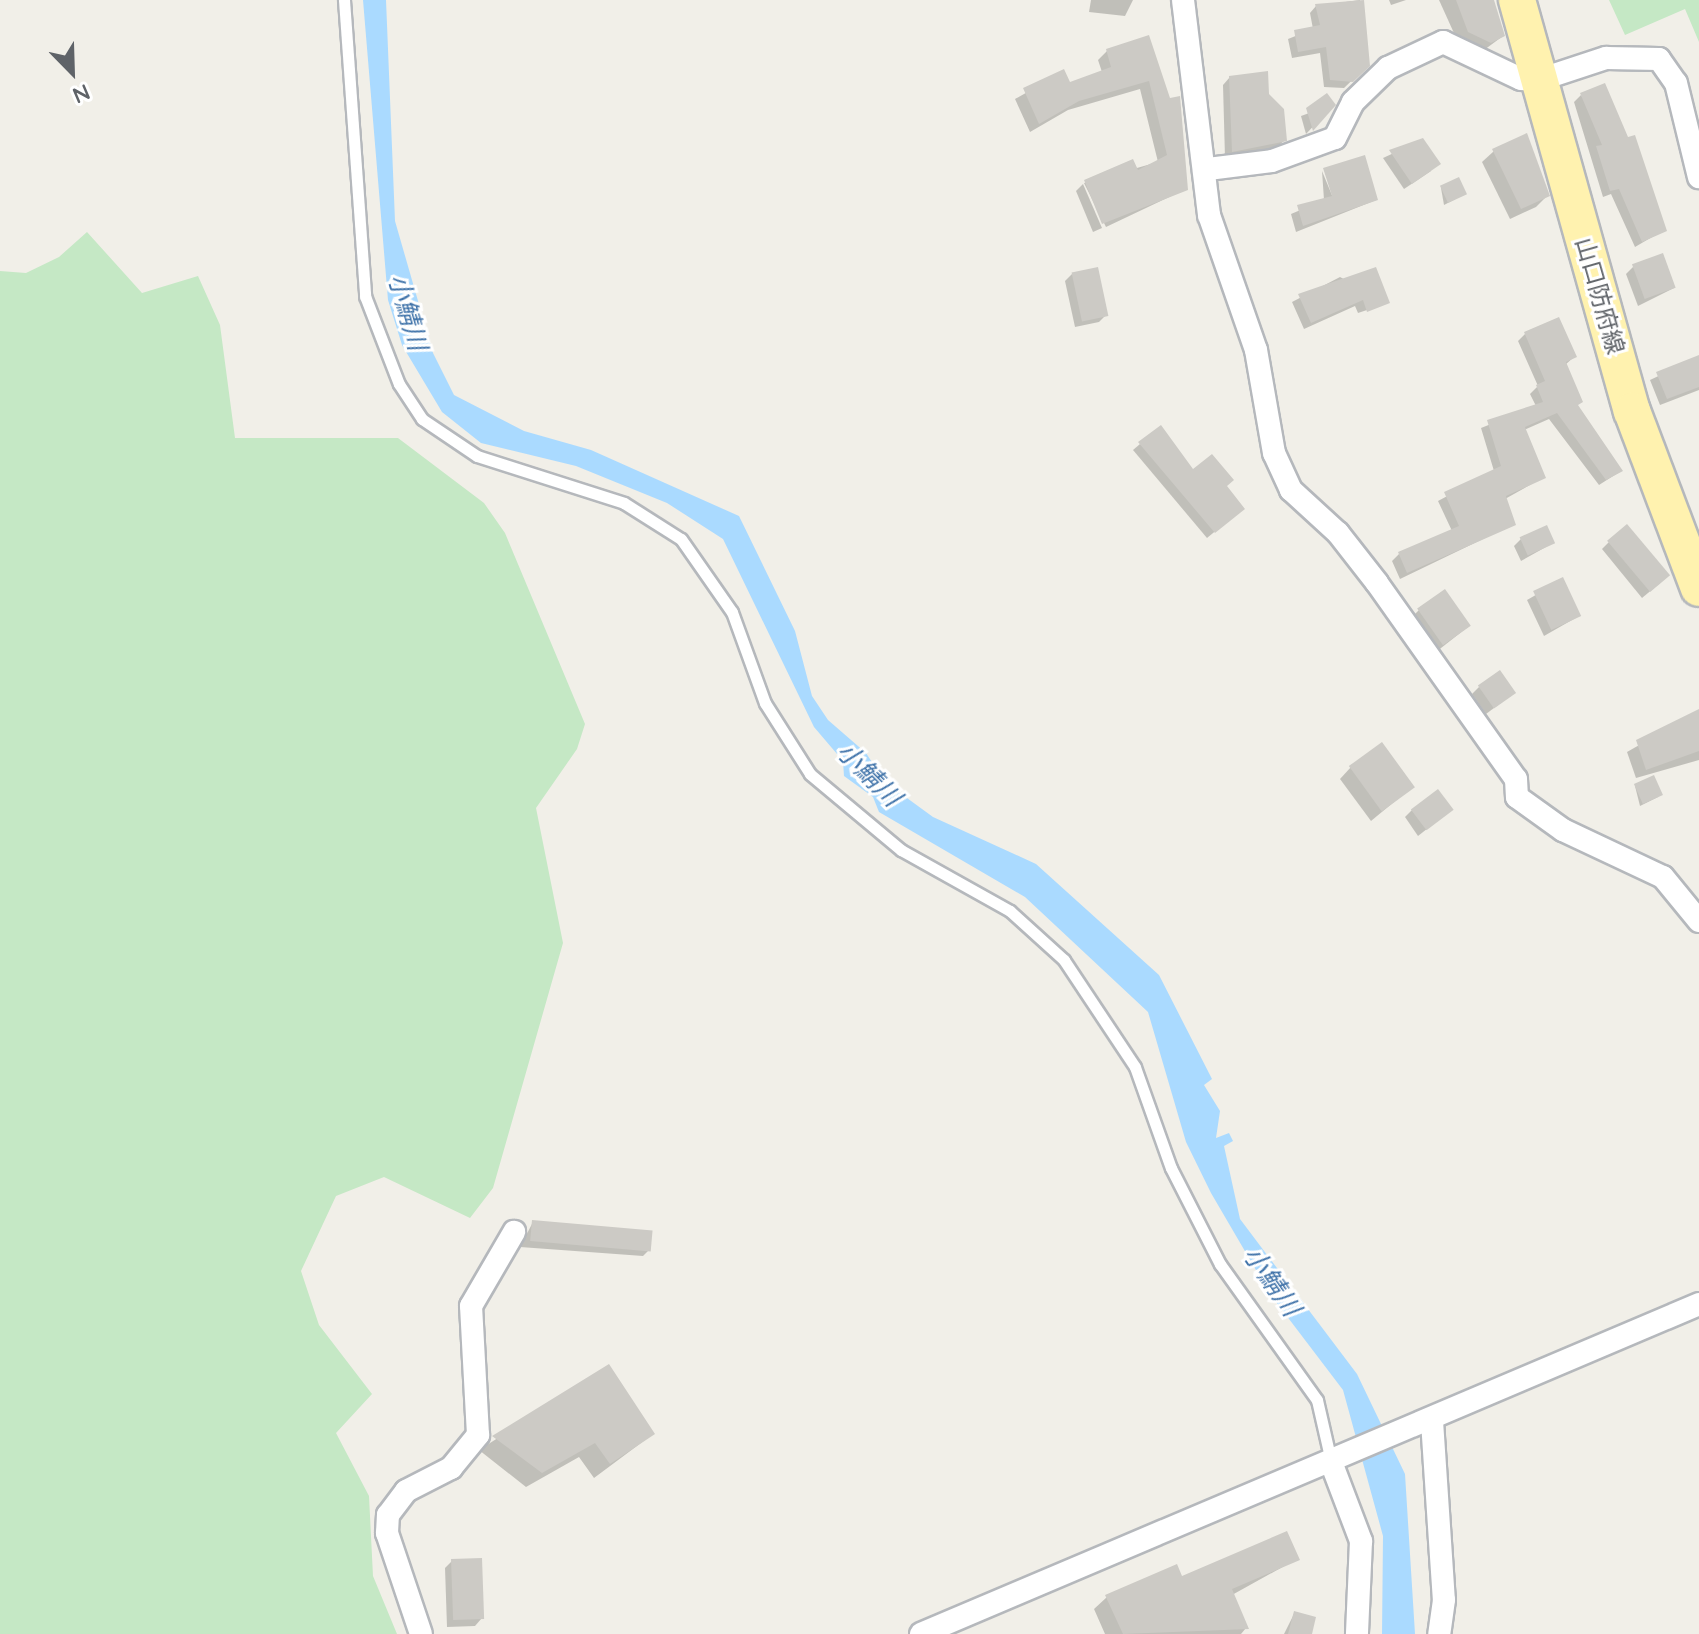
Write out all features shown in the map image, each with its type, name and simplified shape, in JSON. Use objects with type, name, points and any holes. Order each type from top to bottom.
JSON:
[{"type":"main road","name":"山口防府線","points":[[1517,0],[1632,411],[1699,588]]},
{"type":"street","points":[[1183,0],[1208,169],[1209,215],[1256,350],[1274,453],[1291,490],[1338,533],[1377,583],[1516,779],[1517,797],[1563,830],[1663,877],[1699,921]]},
{"type":"street","points":[[1208,169],[1272,161],[1335,138],[1353,102],[1388,68],[1443,42],[1539,80],[1606,58],[1659,59],[1676,83],[1699,177]]},
{"type":"street","points":[[421,1634],[387,1533],[388,1515],[406,1491],[451,1468],[478,1435],[471,1306],[514,1232]]},
{"type":"street","points":[[921,1634],[1424,1424],[1699,1304]]},
{"type":"street","points":[[1424,1424],[1444,1600],[1439,1634]]},
{"type":"street","points":[[1338,1459],[1361,1541],[1357,1634]]},
{"type":"lane","points":[[344,0],[365,296],[399,384],[422,419],[477,456],[624,503],[681,539],[732,612],[764,687],[810,774],[853,816],[1010,911],[1064,960],[1135,1067],[1171,1168],[1220,1264],[1317,1400],[1338,1459]]},
{"type":"green space","points":[[1609,0],[1699,0],[1699,42],[1685,9],[1625,35]]},
{"type":"green space","points":[[87,232],[142,293],[198,276],[220,325],[235,438],[398,438],[484,503],[505,533],[585,724],[577,749],[536,808],[563,943],[493,1188],[470,1218],[384,1177],[336,1196],[301,1271],[319,1325],[372,1394],[336,1433],[369,1496],[373,1576],[397,1634],[0,1634],[0,271],[26,273],[59,257]]},
{"type":"water","name":"小鯖川","points":[[363,0],[386,0],[395,221],[433,353],[454,395],[524,431],[591,450],[739,516],[795,631],[812,696],[828,720],[866,753],[885,782],[933,817],[1036,864],[1159,975],[1212,1079],[1204,1085],[1220,1111],[1216,1138],[1229,1133],[1233,1141],[1224,1146],[1240,1219],[1357,1374],[1405,1474],[1415,1634],[1382,1634],[1383,1536],[1343,1390],[1270,1294],[1211,1193],[1186,1142],[1148,1012],[1025,897],[879,812],[873,797],[844,776],[843,761],[814,727],[723,539],[667,503],[576,466],[481,443],[442,412],[402,345],[388,300]]},
{"type":"building","points":[[1364,0],[1370,66],[1353,82],[1330,80],[1326,47],[1298,52],[1294,30],[1320,25],[1315,4]]},
{"type":"building","points":[[1456,0],[1494,0],[1505,36],[1491,43],[1468,32]]},
{"type":"building","points":[[1149,35],[1170,98],[1180,96],[1188,190],[1102,224],[1084,180],[1133,159],[1138,170],[1167,155],[1149,81],[1079,101],[1039,124],[1023,88],[1064,69],[1070,82],[1111,67],[1106,49]]},
{"type":"building","points":[[1268,71],[1269,94],[1284,109],[1287,141],[1232,152],[1229,76]]},
{"type":"building","points":[[1605,83],[1628,137],[1635,135],[1667,231],[1642,242],[1619,189],[1610,191],[1596,146],[1602,145],[1580,93]]},
{"type":"building","points":[[1327,93],[1336,105],[1313,131],[1306,108]]},
{"type":"building","points":[[1527,133],[1550,196],[1521,209],[1492,149]]},
{"type":"building","points":[[1423,138],[1441,164],[1412,184],[1389,150]]},
{"type":"building","points":[[1365,155],[1378,200],[1303,226],[1297,205],[1332,196],[1323,168]]},
{"type":"building","points":[[1459,177],[1467,194],[1448,203],[1440,186]]},
{"type":"building","points":[[1663,253],[1676,288],[1645,299],[1632,264]]},
{"type":"building","points":[[1098,267],[1108,316],[1082,322],[1072,273]]},
{"type":"building","points":[[1376,267],[1390,303],[1367,312],[1363,300],[1311,323],[1298,294]]},
{"type":"building","points":[[1559,317],[1577,357],[1566,362],[1583,402],[1578,405],[1623,471],[1606,480],[1557,413],[1525,427],[1546,478],[1506,496],[1516,525],[1407,573],[1398,552],[1459,526],[1444,492],[1501,466],[1487,420],[1543,402],[1536,385],[1545,381],[1524,332]]},
{"type":"building","points":[[1699,355],[1699,387],[1667,399],[1656,372]]},
{"type":"building","points":[[1161,425],[1193,469],[1212,454],[1234,480],[1227,486],[1245,509],[1215,533],[1138,442]]},
{"type":"building","points":[[1627,524],[1670,575],[1650,592],[1607,541]]},
{"type":"building","points":[[1547,525],[1555,543],[1528,555],[1520,537]]},
{"type":"building","points":[[1563,577],[1581,616],[1551,630],[1533,591]]},
{"type":"building","points":[[1445,589],[1471,626],[1443,645],[1417,609]]},
{"type":"building","points":[[1500,670],[1516,693],[1494,708],[1478,685]]},
{"type":"building","points":[[1699,709],[1699,751],[1646,770],[1636,740]]},
{"type":"building","points":[[1382,742],[1415,787],[1382,811],[1349,766]]},
{"type":"building","points":[[1654,775],[1663,795],[1643,804],[1634,784]]},
{"type":"building","points":[[1438,789],[1454,810],[1426,830],[1411,809]]},
{"type":"building","points":[[532,1220],[653,1231],[651,1251],[530,1241]]},
{"type":"building","points":[[609,1364],[655,1434],[610,1464],[595,1443],[542,1473],[492,1436]]},
{"type":"building","points":[[1287,1531],[1300,1560],[1232,1589],[1249,1629],[1123,1634],[1105,1595],[1177,1564],[1182,1576]]},
{"type":"building","points":[[482,1558],[484,1619],[453,1620],[451,1559]]},
{"type":"building","points":[[1294,1611],[1316,1617],[1312,1634],[1288,1634]]}]
